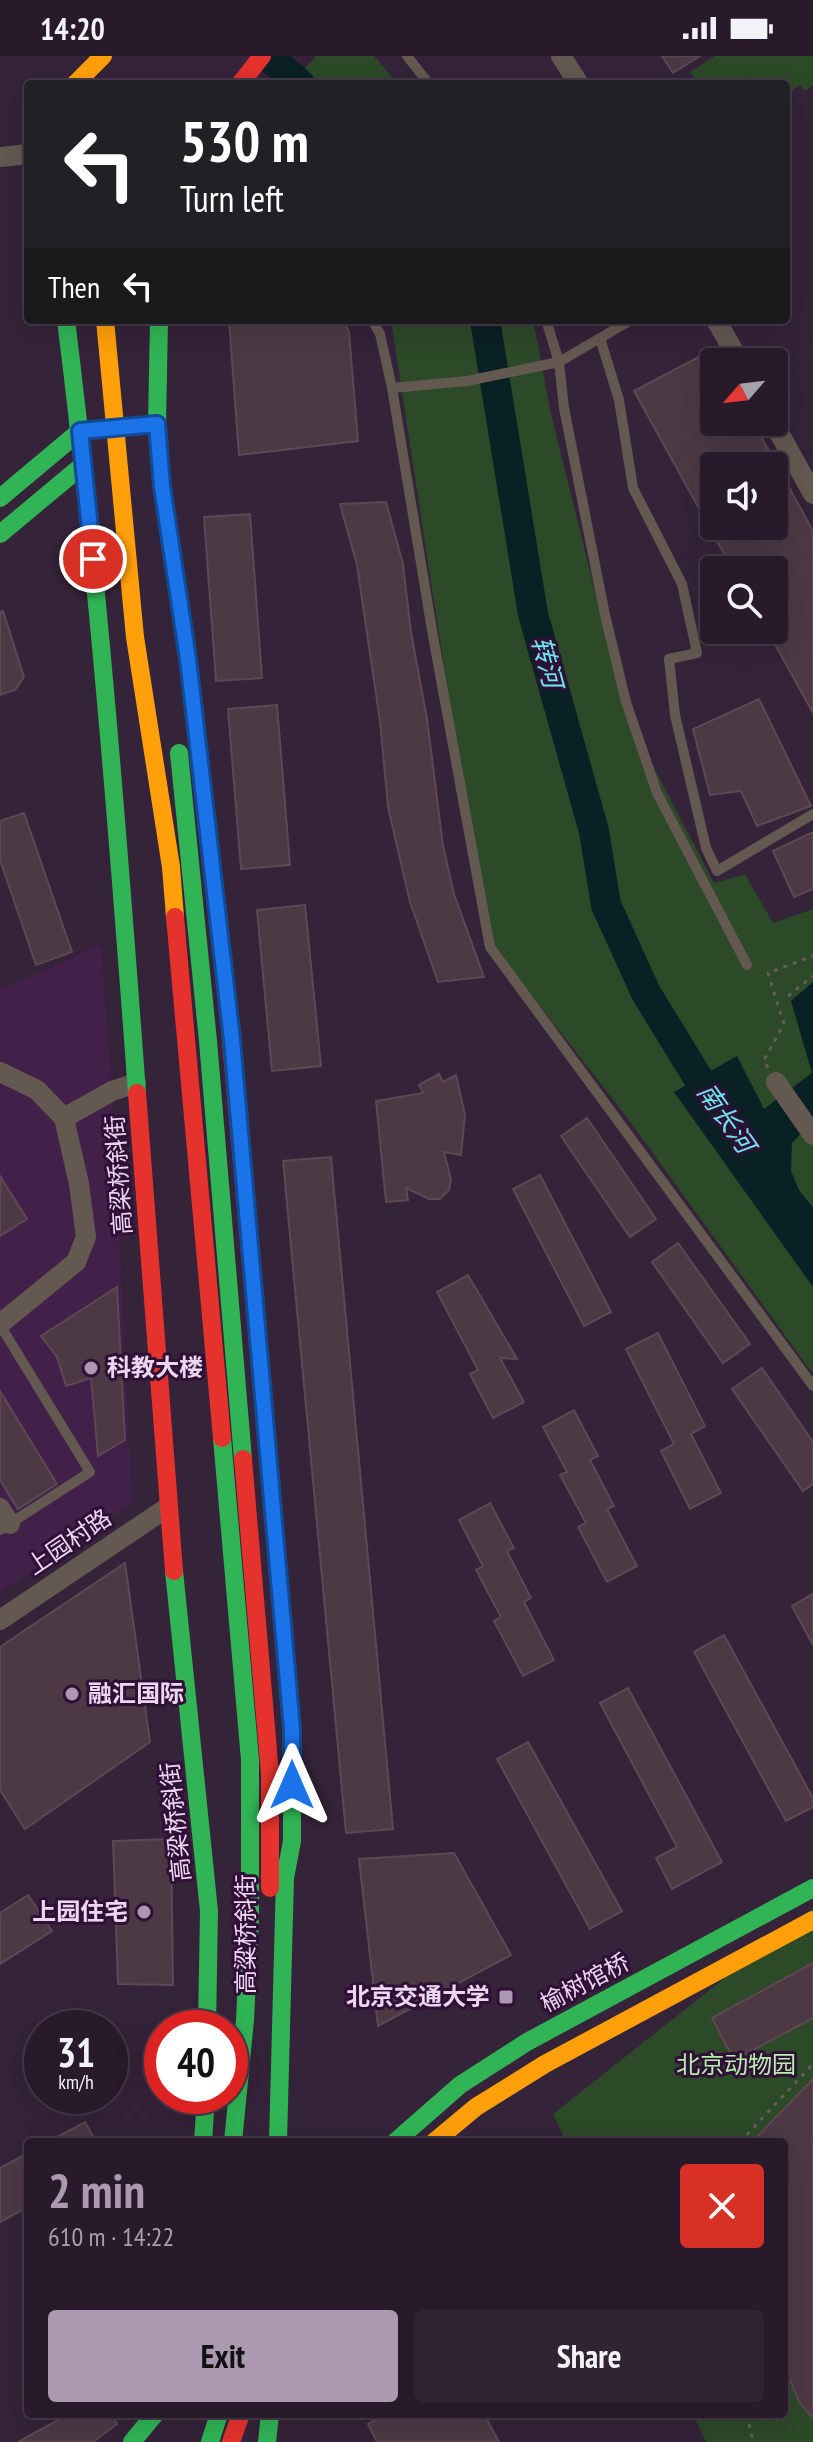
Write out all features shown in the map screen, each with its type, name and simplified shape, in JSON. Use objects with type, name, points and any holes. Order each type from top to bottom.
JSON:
[{"type":"main road","points":[[243,80],[262,56]]},
{"type":"main road","points":[[79,80],[101,58]]},
{"type":"main road","points":[[98,80],[101,58]]},
{"type":"main road","name":"高梁桥斜街","points":[[67,324],[84,464],[121,875],[168,1507],[209,1911],[207,2010]]},
{"type":"main road","points":[[106,324],[137,426],[140,459],[179,609],[188,659],[232,1040],[292,1729],[292,1841],[285,1878],[278,2138]]},
{"type":"main road","points":[[140,459],[137,426],[158,324]]},
{"type":"main road","points":[[0,498],[80,431],[137,426]]},
{"type":"main road","points":[[0,534],[84,464],[140,459]]},
{"type":"main road","name":"高粱桥斜街","points":[[140,459],[135,637],[171,867],[250,1760],[250,1917],[245,2020],[233,2138]]},
{"type":"main road","points":[[171,671],[179,609]]},
{"type":"main road","points":[[177,733],[208,1041],[270,1774]]},
{"type":"main road","points":[[270,1774],[292,1729]]},
{"type":"main road","name":"高粱桥斜街","points":[[263,2138],[270,2020],[270,1774]]},
{"type":"main road","name":"榆树馆桥","points":[[400,2138],[460,2085],[527,2042],[813,1888]]},
{"type":"main road","points":[[439,2138],[476,2107],[545,2064],[813,1920]]},
{"type":"main road","points":[[203,2138],[205,2114]]},
{"type":"main road","points":[[132,2442],[152,2418]]},
{"type":"main road","points":[[210,2442],[218,2418]]},
{"type":"main road","points":[[231,2442],[240,2418]]},
{"type":"main road","points":[[250,2442],[254,2418]]},
{"type":"main road","points":[[267,2442],[270,2418]]},
{"type":"street","points":[[561,56],[576,80]]},
{"type":"street","points":[[0,157],[24,154]]},
{"type":"street","points":[[718,324],[732,348]]},
{"type":"street","points":[[781,436],[813,494]]},
{"type":"street","points":[[0,1072],[37,1090],[64,1118],[79,1184],[86,1237],[76,1262],[0,1325]]},
{"type":"street","points":[[776,1082],[813,1135]]},
{"type":"street","points":[[64,1118],[112,1091],[136,1083]]},
{"type":"street","name":"上园村路","points":[[0,1620],[168,1507]]},
{"type":"lane","points":[[407,56],[426,80]]},
{"type":"lane","points":[[374,324],[380,334],[392,388],[433,636],[490,947],[813,1386]]},
{"type":"lane","points":[[547,324],[559,362],[564,408],[605,615],[626,702],[657,793],[747,965]]},
{"type":"lane","points":[[392,388],[467,381],[559,362],[624,324]]},
{"type":"lane","points":[[600,338],[619,400],[633,488],[682,584],[697,653],[669,659],[675,715],[706,848],[717,871],[813,814]]},
{"type":"lane","points":[[0,1325],[90,1472],[3,1521]]},
{"type":"path","points":[[776,1082],[764,1060],[784,1024],[768,973],[813,956]]},
{"type":"path","points":[[788,996],[813,976]]},
{"type":"path","points":[[744,2138],[813,2064]]},
{"type":"path","points":[[748,2418],[753,2442]]},
{"type":"shaded area","points":[[101,945],[112,1091],[132,1503],[0,1592],[0,990]]},
{"type":"green space","points":[[316,56],[374,56],[395,80],[295,80]]},
{"type":"green space","points":[[715,56],[813,56],[813,85],[805,91],[800,85],[790,92],[790,80],[695,80],[690,72]]},
{"type":"green space","points":[[392,324],[534,324],[550,409],[624,710],[714,883],[745,874],[773,923],[813,909],[813,1374],[626,1116],[493,946],[461,778]]},
{"type":"green space","name":"北京动物园","points":[[813,1908],[813,2442],[706,2442],[695,2418],[788,2418],[788,2138],[564,2138],[553,2114]]},
{"type":"water","name":"南长河","points":[[813,982],[813,1121],[792,1143],[791,1171],[799,1190],[813,1208],[813,1287],[674,1092],[737,1056],[764,1109],[812,1073],[791,1001]]},
{"type":"building","points":[[662,56],[700,56],[673,73]]},
{"type":"building","points":[[229,324],[345,324],[349,332],[358,441],[239,455]]},
{"type":"building","points":[[700,356],[700,436],[761,436],[770,452],[700,452],[700,510],[634,391]]},
{"type":"building","points":[[788,486],[813,531],[813,713],[775,644],[788,644],[788,556],[725,556],[716,540],[788,540]]},
{"type":"building","points":[[386,502],[403,564],[443,846],[454,894],[484,977],[438,982],[410,902],[388,807],[380,721],[357,565],[340,504]]},
{"type":"building","points":[[250,514],[262,678],[216,681],[204,517]]},
{"type":"building","points":[[3,611],[24,677],[15,690],[0,695],[0,612]]},
{"type":"building","points":[[759,699],[811,806],[757,826],[741,791],[710,795],[693,729]]},
{"type":"building","points":[[277,705],[290,865],[241,869],[228,709]]},
{"type":"building","points":[[24,813],[72,952],[36,965],[0,860],[0,821]]},
{"type":"building","points":[[813,832],[813,889],[794,897],[773,851]]},
{"type":"building","points":[[305,905],[321,1066],[272,1071],[257,910]]},
{"type":"building","points":[[439,1074],[443,1082],[456,1075],[465,1115],[461,1155],[444,1152],[451,1179],[449,1190],[440,1199],[429,1199],[406,1188],[408,1200],[386,1202],[376,1101],[423,1093],[419,1085]]},
{"type":"building","points":[[587,1118],[656,1219],[630,1237],[561,1136]]},
{"type":"building","points":[[331,1157],[393,1829],[346,1833],[283,1161]]},
{"type":"building","points":[[540,1175],[611,1312],[584,1326],[513,1189]]},
{"type":"building","points":[[0,1176],[27,1219],[0,1236]]},
{"type":"building","points":[[678,1243],[750,1344],[723,1363],[652,1262]]},
{"type":"building","points":[[468,1275],[517,1359],[500,1358],[524,1402],[493,1418],[470,1374],[478,1370],[437,1292]]},
{"type":"building","name":"科教大楼","points":[[117,1287],[125,1440],[98,1456],[91,1378],[66,1386],[57,1357],[41,1336]]},
{"type":"building","points":[[658,1333],[705,1426],[691,1434],[721,1493],[690,1509],[661,1451],[674,1444],[626,1349]]},
{"type":"building","points":[[762,1368],[813,1442],[813,1484],[803,1491],[732,1389]]},
{"type":"building","points":[[0,1391],[57,1484],[18,1509],[0,1480]]},
{"type":"building","points":[[574,1410],[598,1456],[590,1460],[614,1506],[607,1509],[637,1566],[607,1582],[578,1527],[586,1523],[560,1475],[567,1472],[543,1427]]},
{"type":"building","points":[[490,1503],[514,1548],[507,1551],[531,1598],[524,1602],[554,1660],[523,1676],[494,1621],[501,1617],[476,1570],[483,1566],[459,1520]]},
{"type":"building","name":"融汇国际","points":[[125,1563],[150,1742],[25,1829],[0,1790],[0,1647]]},
{"type":"building","points":[[813,1594],[813,1645],[792,1606]]},
{"type":"building","points":[[724,1635],[813,1798],[813,1807],[786,1821],[694,1652]]},
{"type":"building","points":[[628,1688],[722,1862],[672,1889],[656,1858],[677,1847],[600,1703]]},
{"type":"building","points":[[528,1742],[622,1911],[590,1929],[497,1759]]},
{"type":"building","name":"上园住宅","points":[[171,1839],[173,1985],[118,1984],[113,1841]]},
{"type":"building","points":[[454,1853],[511,1955],[378,2026],[359,1859]]},
{"type":"building","name":"上园住宅","points":[[28,1895],[52,1931],[0,1964],[0,1913]]},
{"type":"building","points":[[813,1963],[813,2018],[734,2060],[712,2018]]},
{"type":"building","points":[[813,2079],[813,2418],[799,2402],[788,2374],[788,2138],[756,2138]]},
{"type":"building","points":[[85,2122],[94,2138],[55,2138]]},
{"type":"building","points":[[24,2155],[24,2209],[0,2222],[0,2168]]},
{"type":"building","points":[[62,2418],[114,2418],[117,2424],[93,2442],[18,2442]]},
{"type":"building","points":[[379,2418],[486,2418],[499,2442],[377,2442],[368,2424]]},
{"type":"waterway","name":"转河","points":[[268,56],[295,80]]},
{"type":"waterway","name":"转河","points":[[486,324],[533,614],[594,831],[606,905],[646,993],[719,1112]]},
{"type":"traffic: fast","points":[[66,324],[98,609],[137,1093]]},
{"type":"traffic: fast","points":[[159,324],[157,424],[162,486],[188,659],[228,1008]]},
{"type":"traffic: fast","points":[[0,498],[80,431]]},
{"type":"traffic: fast","points":[[0,534],[84,464]]},
{"type":"traffic: fast","points":[[179,753],[208,1041],[243,1459]]},
{"type":"traffic: fast","points":[[222,1438],[250,1760],[250,1917],[245,2020],[233,2138]]},
{"type":"traffic: fast","points":[[267,1440],[292,1729],[292,1841],[285,1878],[278,2138]]},
{"type":"traffic: fast","points":[[174,1571],[209,1911],[207,2010]]},
{"type":"traffic: fast","points":[[400,2138],[460,2085],[527,2042],[813,1888]]},
{"type":"traffic: fast","points":[[203,2138],[205,2114]]},
{"type":"traffic: fast","points":[[132,2442],[152,2418]]},
{"type":"traffic: fast","points":[[210,2442],[218,2418]]},
{"type":"traffic: fast","points":[[267,2442],[270,2418]]},
{"type":"traffic: slow","points":[[79,80],[103,56]]},
{"type":"traffic: slow","points":[[105,324],[135,637],[171,867],[175,917]]},
{"type":"traffic: slow","points":[[439,2138],[476,2107],[545,2064],[813,1920]]},
{"type":"traffic: jam","points":[[243,80],[262,56]]},
{"type":"traffic: jam","points":[[175,917],[222,1438]]},
{"type":"traffic: jam","points":[[228,1008],[267,1440]]},
{"type":"traffic: jam","points":[[137,1093],[174,1571]]},
{"type":"traffic: jam","points":[[243,1459],[270,1774],[270,1888]]},
{"type":"traffic: jam","points":[[231,2442],[240,2418]]},
{"type":"place","name":"科教大楼","points":[[91,1368]]},
{"type":"place","name":"融汇国际","points":[[72,1694]]},
{"type":"place","name":"上园住宅","points":[[144,1912]]},
{"type":"place","name":"北京交通大学","points":[[506,1997]]},
{"type":"route","points":[[93,559],[80,431],[157,424],[162,486],[188,659],[232,1040],[292,1729],[292,1785]]}]
